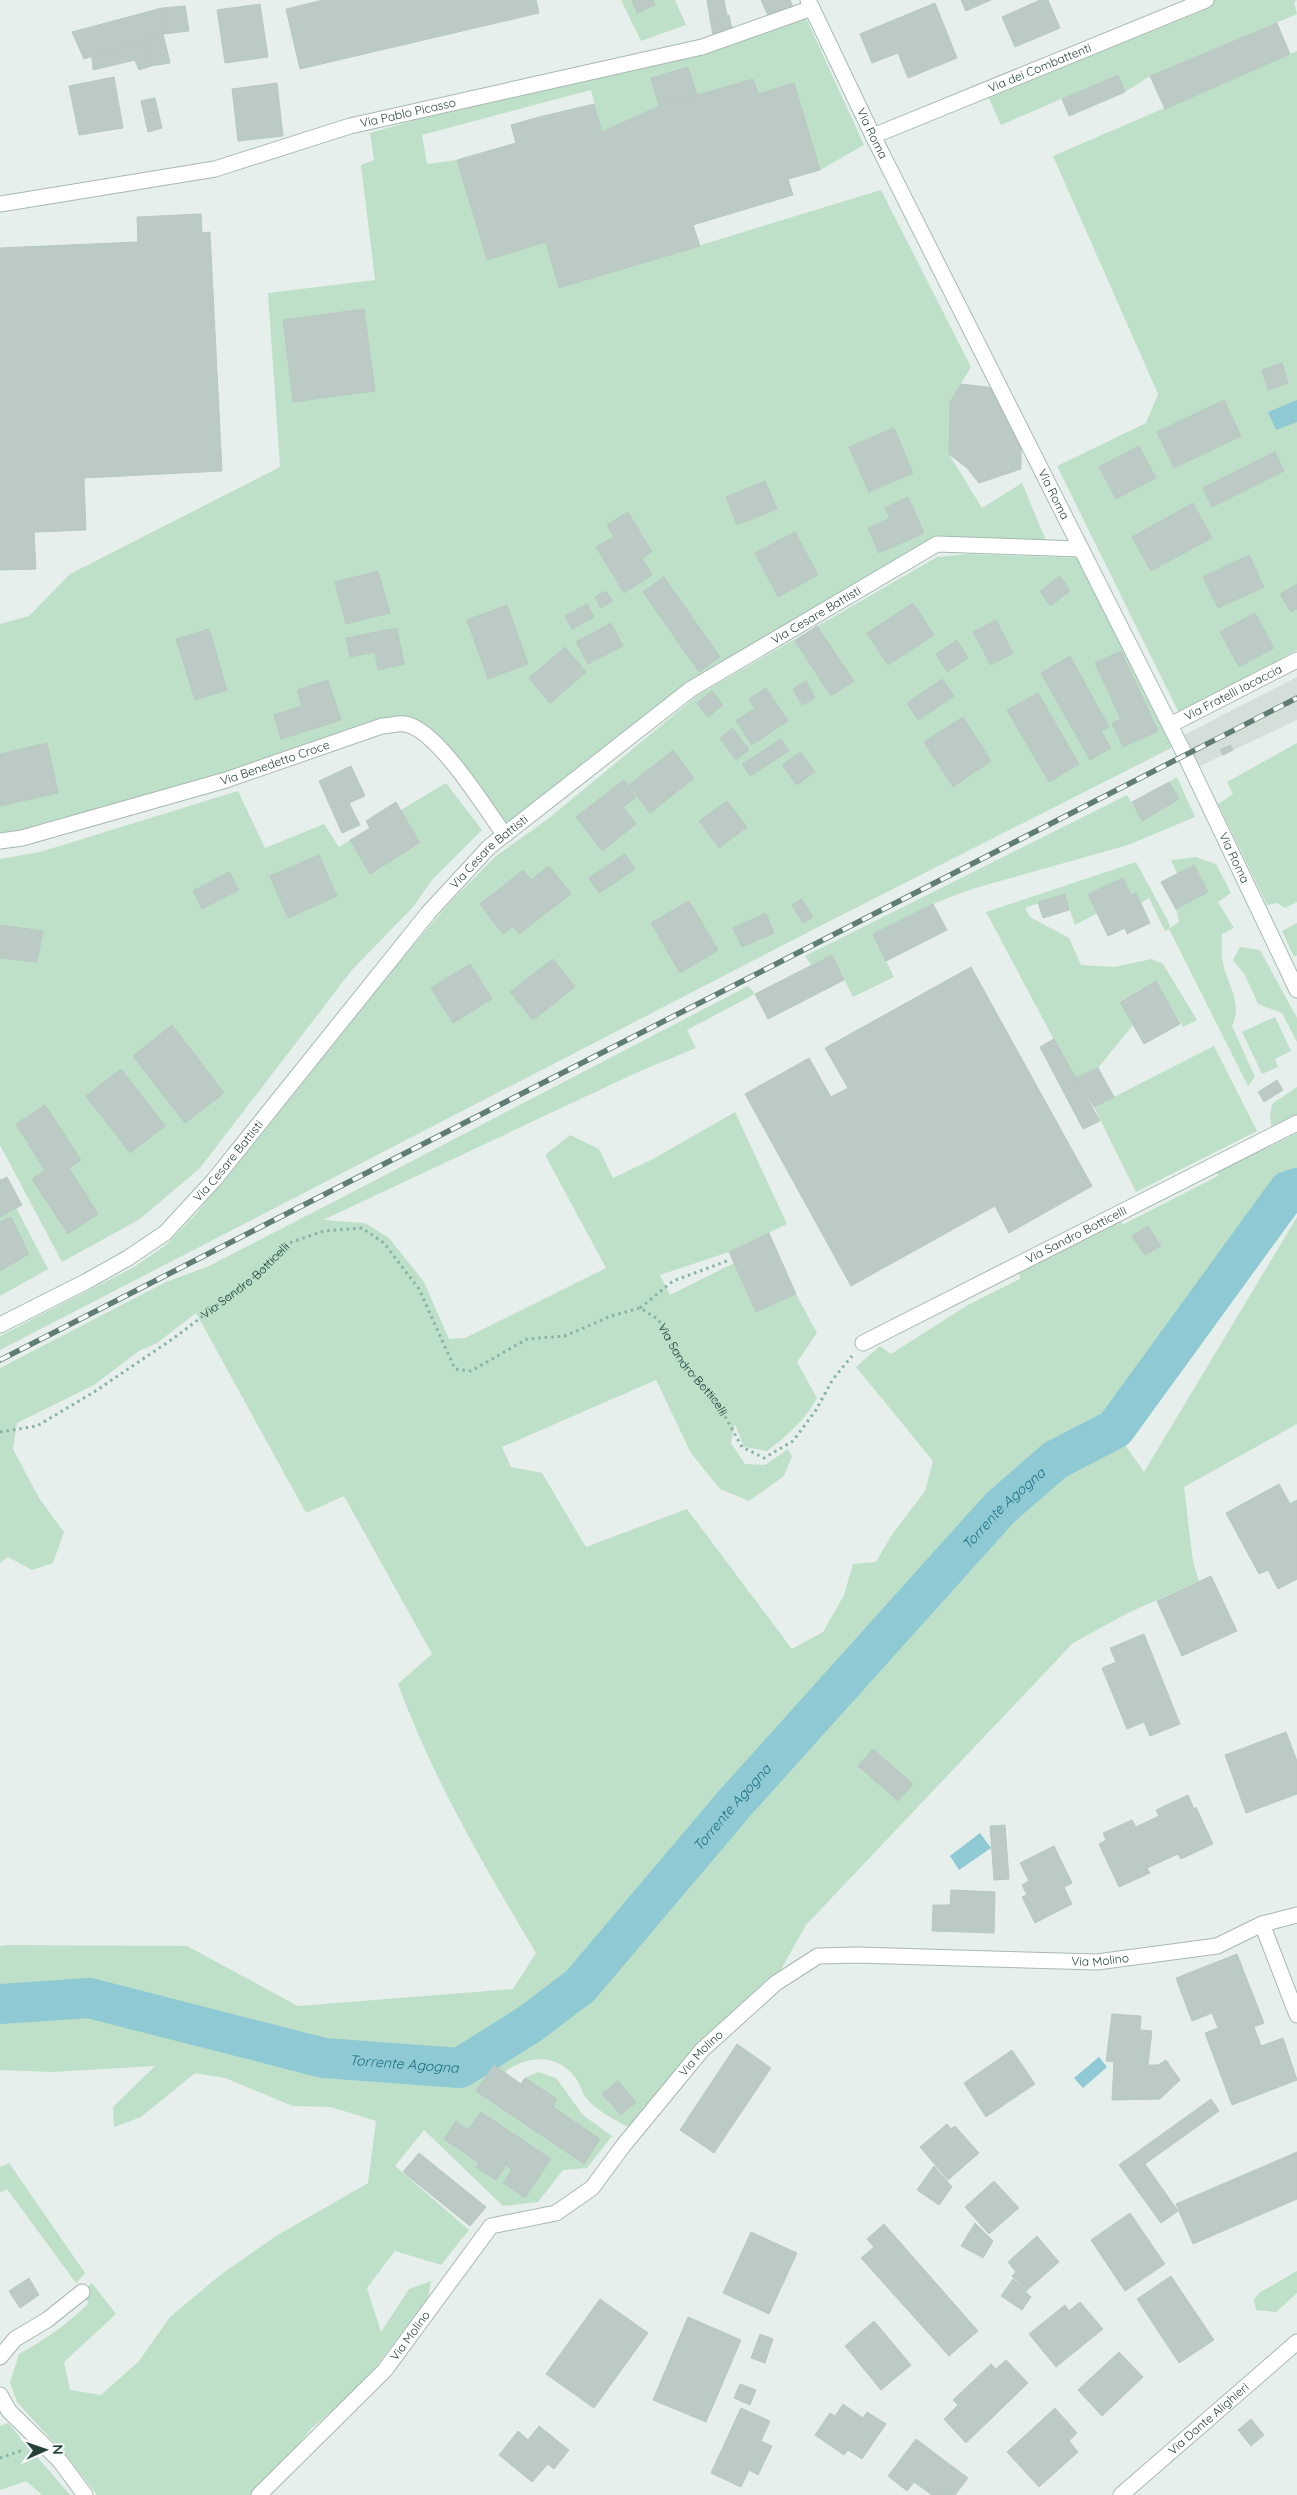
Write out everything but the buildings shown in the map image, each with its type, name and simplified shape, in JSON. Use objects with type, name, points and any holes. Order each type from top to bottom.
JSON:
[{"type":"street","name":"Via dei Combattenti","points":[[873,136],[1206,0]]},
{"type":"street","name":"Via Roma","points":[[810,4],[873,136],[1170,725],[1297,990]]},
{"type":"street","name":"Via Pablo Picasso","points":[[0,204],[215,169],[350,126],[702,46],[810,4]]},
{"type":"street","name":"Via Cesare Battisti","points":[[0,1325],[112,1267],[165,1233],[214,1180],[429,912],[488,847],[691,689],[937,544],[1081,549]]},
{"type":"street","name":"Via Fratelli Iacaccia","points":[[1170,725],[1297,660]]},
{"type":"street","name":"Via Benedetto Croce","points":[[0,841],[22,838],[226,780],[382,726],[406,724],[422,733],[444,752],[504,834]]},
{"type":"street","name":"Via Sandro Botticelli","points":[[863,1343],[1297,1124]]},
{"type":"street","name":"Via Molino","points":[[259,2495],[385,2370],[491,2226],[556,2213],[592,2188],[623,2146],[702,2050],[776,1983],[818,1956],[857,1955],[1097,1962],[1217,1946],[1262,1924],[1297,1914]]},
{"type":"street","points":[[1262,1924],[1297,2016]]},
{"type":"street","points":[[0,2357],[15,2339],[46,2320],[82,2292]]},
{"type":"street","name":"Via Dante Alighieri","points":[[1121,2495],[1297,2342]]},
{"type":"street","points":[[0,2395],[9,2411],[60,2461],[85,2495]]},
{"type":"path","name":"Via Sandro Botticelli","points":[[0,1432],[36,1426],[94,1392],[174,1338],[257,1276],[289,1242],[324,1231],[362,1228],[384,1243],[419,1288],[455,1368],[471,1371],[527,1339],[565,1336],[611,1316],[640,1308],[658,1319],[683,1363],[717,1402],[742,1447],[764,1458],[793,1441],[816,1410],[833,1379],[863,1343]]},
{"type":"path","points":[[640,1308],[673,1281],[727,1261]]},
{"type":"shaded area","points":[[1297,677],[1297,720],[1200,766],[1184,735]]},
{"type":"green space","points":[[621,0],[675,0],[686,25],[641,41]]},
{"type":"green space","points":[[1206,0],[1297,0],[1294,2],[1297,14],[1150,76],[1125,92],[1117,75],[1001,125],[985,90]]},
{"type":"green space","points":[[806,18],[864,145],[820,170],[794,84],[758,94],[752,79],[659,106],[602,132],[591,90],[422,135],[427,164],[457,160],[487,260],[546,242],[560,288],[881,190],[971,367],[950,402],[949,454],[982,508],[1022,483],[1049,548],[937,544],[691,689],[504,834],[444,752],[406,724],[0,841],[0,624],[29,616],[70,574],[280,467],[268,293],[375,280],[361,165],[374,160],[370,133],[418,119],[711,49]]},
{"type":"green space","points":[[1297,51],[1297,650],[1179,713],[1057,466],[1146,423],[1158,394],[1053,156]]},
{"type":"green space","points":[[968,554],[1080,558],[1175,746],[826,923],[0,1350],[0,1336],[134,1267],[166,1245],[196,1214],[331,1042],[451,901],[496,856],[548,819],[698,695],[937,557]]},
{"type":"green space","points":[[1297,743],[1297,902],[1285,908],[1277,903],[1267,905],[1218,804],[1233,794],[1227,782]]},
{"type":"green space","points":[[1177,777],[1195,817],[1128,845],[972,889],[933,904],[873,934],[894,977],[853,997],[832,955],[811,965],[805,956],[1127,795],[1142,820],[1179,799],[1169,782]]},
{"type":"green space","points":[[446,783],[482,830],[432,880],[413,907],[352,970],[200,1168],[140,1219],[62,1262],[0,1145],[0,859],[40,852],[238,791],[265,848],[324,824],[339,847],[350,840],[370,874],[420,844],[401,810]]},
{"type":"green space","points":[[1196,857],[1216,864],[1231,893],[1218,902],[1234,928],[1222,934],[1222,958],[1235,1000],[1235,1017],[1232,1026],[1255,1077],[1248,1086],[1169,929],[1165,931],[1149,898],[1141,903],[1136,893],[1075,925],[1064,894],[1025,908],[1030,917],[1069,938],[1081,965],[1114,967],[1152,959],[1163,964],[1197,1020],[1183,1027],[1155,981],[1120,1001],[1133,1025],[1098,1068],[1075,1079],[986,912],[1136,862],[1170,928],[1179,922],[1176,909],[1208,892],[1194,865],[1177,874],[1171,860]]},
{"type":"green space","points":[[1297,923],[1297,955],[1294,957],[1282,931]]},
{"type":"green space","points":[[1240,947],[1260,950],[1297,1018],[1297,1042],[1282,1013],[1258,1004],[1245,975],[1233,960]]},
{"type":"green space","points":[[748,986],[755,994],[687,1030],[696,1048],[638,1072],[323,1220],[365,1223],[389,1238],[424,1282],[449,1339],[465,1338],[606,1268],[545,1155],[570,1135],[599,1149],[613,1178],[653,1159],[735,1112],[787,1224],[729,1252],[660,1275],[670,1295],[734,1263],[756,1312],[796,1294],[817,1333],[797,1362],[817,1398],[795,1427],[767,1451],[744,1447],[735,1424],[731,1443],[745,1464],[765,1465],[788,1449],[792,1456],[784,1476],[749,1501],[720,1489],[691,1453],[656,1380],[502,1447],[511,1467],[542,1473],[586,1547],[687,1509],[792,1649],[823,1632],[844,1595],[853,1564],[876,1562],[891,1536],[925,1491],[933,1461],[856,1367],[880,1346],[891,1354],[968,1305],[1020,1279],[1019,1270],[1119,1221],[1124,1224],[1218,1176],[1216,1170],[1297,1133],[1297,1185],[1286,1189],[1111,1425],[1053,1458],[998,1505],[731,1803],[577,1985],[530,2020],[458,2066],[324,2054],[88,1996],[0,2002],[0,1946],[8,1945],[187,1946],[298,2006],[513,1989],[536,1953],[497,1888],[443,1788],[398,1684],[432,1654],[344,1496],[306,1513],[196,1313],[157,1343],[139,1351],[94,1385],[17,1423],[13,1449],[39,1498],[64,1532],[53,1563],[32,1570],[8,1557],[0,1563],[0,1368],[166,1282],[209,1266]]},
{"type":"green space","points":[[1275,1017],[1291,1051],[1275,1059],[1278,1067],[1262,1074],[1242,1032]]},
{"type":"green space","points":[[1214,1046],[1257,1131],[1136,1192],[1094,1107]]},
{"type":"green space","points":[[1297,1087],[1297,1119],[1272,1132],[1270,1115],[1272,1104]]},
{"type":"green space","points":[[0,1177],[48,1269],[0,1296]]},
{"type":"green space","points":[[1297,1217],[1297,1424],[1184,1487],[1193,1562],[1199,1581],[1128,1613],[1073,1643],[806,1925],[775,1980],[630,2128],[606,2115],[591,2103],[577,2080],[562,2065],[553,2061],[533,2060],[514,2066],[505,2072],[521,2084],[525,2078],[538,2072],[556,2078],[583,2115],[612,2136],[587,2168],[563,2170],[538,2202],[503,2206],[424,2130],[395,2166],[469,2230],[441,2265],[395,2251],[367,2288],[381,2332],[409,2289],[431,2281],[428,2299],[365,2381],[311,2429],[277,2469],[250,2495],[97,2495],[70,2460],[17,2402],[10,2383],[19,2354],[55,2331],[88,2304],[84,2290],[92,2283],[116,2314],[64,2362],[70,2390],[101,2395],[139,2361],[170,2317],[219,2276],[276,2236],[368,2183],[376,2121],[331,2107],[293,2106],[225,2078],[195,2073],[141,2117],[114,2127],[113,2107],[155,2066],[52,2072],[0,2070],[0,2015],[92,2011],[220,2042],[322,2072],[426,2077],[461,2073],[533,2027],[583,1990],[738,1807],[1003,1511],[1057,1464],[1117,1433],[1144,1472]]},
{"type":"green space","points":[[9,2163],[85,2273],[76,2283],[7,2189],[0,2193],[0,2167]]},
{"type":"green space","points":[[1297,2271],[1297,2293],[1276,2312],[1256,2310],[1254,2300],[1259,2293]]},
{"type":"green space","points":[[8,2423],[70,2495],[42,2495],[26,2481],[0,2490],[0,2426]]},
{"type":"water","points":[[1297,400],[1297,422],[1276,430],[1268,412]]},
{"type":"water","points":[[980,1833],[991,1848],[959,1870],[950,1856]]},
{"type":"water","points":[[1099,2057],[1107,2067],[1083,2088],[1074,2078]]},
{"type":"waterway","name":"Torrente Agogna","points":[[0,2004],[89,1998],[324,2058],[460,2068],[531,2023],[580,1986],[734,1804],[1000,1508],[1055,1460],[1115,1429],[1288,1191],[1297,1188]]},
{"type":"railway","points":[[0,1360],[1297,698]]}]
